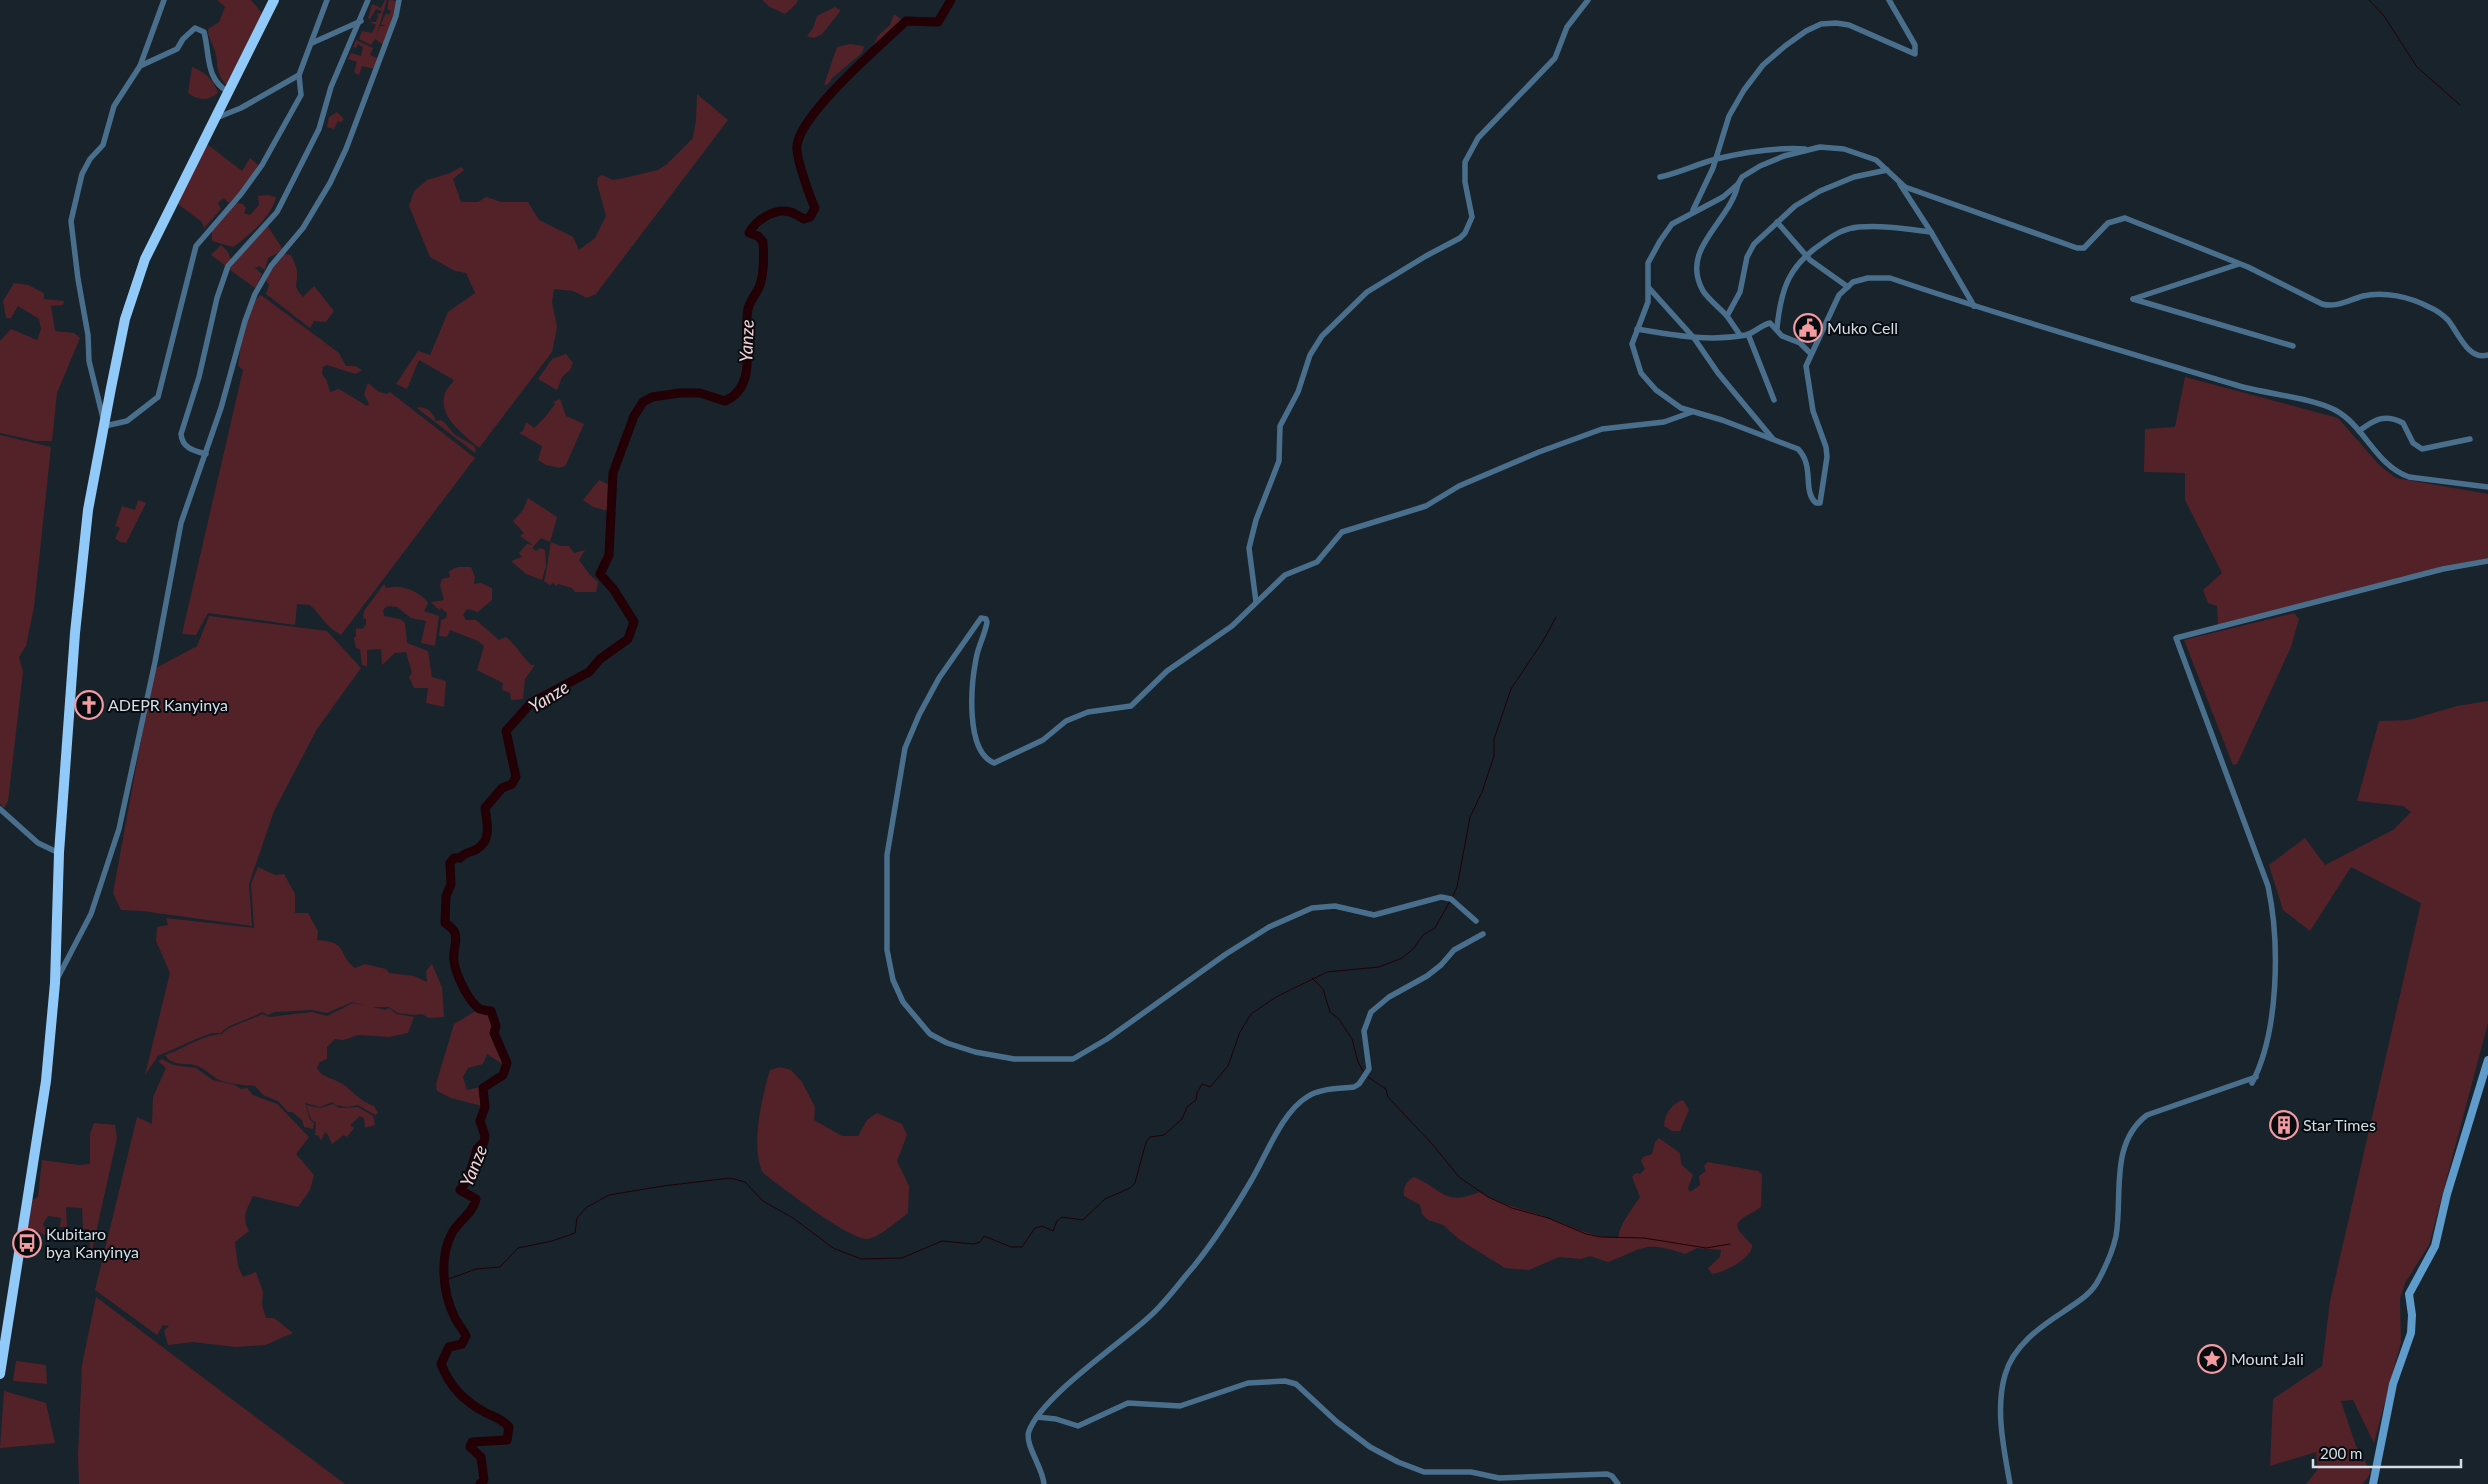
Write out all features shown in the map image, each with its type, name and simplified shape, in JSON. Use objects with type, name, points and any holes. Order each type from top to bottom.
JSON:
[{"type":"highway","points":[[0,1374],[46,1081],[56,983],[60,853],[75,633],[88,510],[125,319],[132,294],[164,220],[274,0]]},
{"type":"main road","points":[[2373,1484],[2393,1384],[2411,1333],[2412,1315],[2409,1294],[2435,1246],[2447,1194],[2488,1060]]},
{"type":"street","points":[[164,0],[140,66],[114,106],[103,145],[90,159],[82,174],[71,221],[78,279],[88,335],[89,361],[105,426],[127,421],[158,397],[196,246],[241,194],[262,166],[301,95],[299,75],[327,0]]},
{"type":"street","points":[[206,454],[187,447],[181,440],[181,434],[199,377],[217,298],[228,266],[277,212],[319,129],[331,87],[349,42],[361,21],[368,0]]},
{"type":"street","points":[[56,983],[91,914],[119,829],[155,662],[181,524],[236,361],[245,321],[255,294],[271,266],[302,228],[330,183],[346,149],[396,16],[399,0]]},
{"type":"street","points":[[1256,602],[1249,548],[1256,520],[1279,461],[1280,426],[1298,392],[1310,355],[1322,336],[1367,292],[1426,256],[1460,238],[1465,233],[1472,217],[1465,182],[1465,162],[1469,151],[1478,138],[1556,58],[1567,27],[1588,0]]},
{"type":"street","points":[[1692,212],[1706,187],[1729,116],[1744,90],[1763,65],[1806,31],[1821,24],[1849,25],[1915,54],[1915,45],[1889,0]]},
{"type":"street","points":[[312,42],[361,21]]},
{"type":"street","points":[[140,66],[177,49],[183,39],[195,28],[204,32],[210,70],[214,80],[228,92]]},
{"type":"street","points":[[216,118],[242,108],[299,75]]},
{"type":"street","points":[[1660,177],[1675,174],[1716,159],[1789,148],[1844,149],[1876,160],[1899,183],[1931,232],[1974,306]]},
{"type":"street","points":[[1812,149],[1784,156],[1760,166],[1742,177],[1738,184],[1723,197],[1672,224],[1648,263],[1648,302],[1633,337],[1633,353],[1641,373],[1665,397],[1692,412],[1722,420],[1798,448],[1806,457],[1810,494],[1812,500],[1818,504],[1827,457],[1826,447],[1813,411],[1806,372],[1811,354],[1838,295],[1853,282],[1868,278],[1890,278],[2070,337],[2124,350],[2242,387],[2334,409],[2348,419],[2390,468],[2401,474],[2488,487]]},
{"type":"street","points":[[1727,316],[1740,292],[1746,257],[1754,244],[1777,222],[1795,206],[1820,191],[1854,177],[1886,170]]},
{"type":"street","points":[[1899,183],[2008,225],[2077,248],[2084,248],[2108,222],[2114,219],[2125,218],[2240,264],[2327,306],[2341,304],[2364,296],[2389,295],[2415,300],[2434,308],[2447,319],[2474,353],[2483,356],[2488,355]]},
{"type":"street","points":[[1738,184],[1736,196],[1699,252],[1696,265],[1704,292],[1727,316],[1740,335]]},
{"type":"street","points":[[1777,222],[1805,256],[1848,287]]},
{"type":"street","points":[[1777,328],[1783,290],[1790,273],[1805,256],[1840,232],[1858,227],[1886,227],[1931,232]]},
{"type":"street","points":[[2240,264],[2132,299],[2293,346]]},
{"type":"street","points":[[1649,288],[1694,338],[1718,373],[1775,441]]},
{"type":"street","points":[[1637,329],[1694,338],[1715,339],[1748,334],[1770,323],[1777,328],[1782,336],[1800,343],[1811,354]]},
{"type":"street","points":[[1748,334],[1774,400]]},
{"type":"street","points":[[1476,921],[1451,898],[1441,897],[1374,915],[1335,906],[1312,908],[1269,927],[1226,954],[1107,1039],[1073,1059],[1014,1059],[966,1049],[930,1034],[903,1002],[893,980],[887,950],[887,855],[905,748],[919,715],[939,678],[977,623],[984,618],[987,622],[976,659],[972,725],[977,747],[984,757],[994,763],[1043,740],[1066,721],[1088,712],[1131,706],[1166,671],[1232,626],[1285,576],[1317,562],[1339,536],[1347,530],[1426,506],[1477,479],[1539,452],[1602,430],[1664,422],[1692,412]]},
{"type":"street","points":[[2359,431],[2377,418],[2403,423],[2413,443],[2422,449],[2470,439]]},
{"type":"street","points":[[2252,1083],[2256,1077],[2266,1039],[2274,999],[2276,949],[2274,911],[2268,886],[2176,638],[2443,569],[2488,561]]},
{"type":"street","points":[[0,809],[19,823],[38,843],[60,853]]},
{"type":"street","points":[[1044,1484],[1041,1468],[1028,1441],[1028,1432],[1037,1417],[1078,1376],[1133,1332],[1161,1305],[1196,1263],[1226,1219],[1252,1180],[1284,1122],[1298,1104],[1314,1092],[1354,1087],[1359,1084],[1369,1069],[1364,1031],[1371,1012],[1388,997],[1426,976],[1441,965],[1454,950],[1483,934]]},
{"type":"street","points":[[2010,1484],[2000,1408],[2005,1375],[2011,1358],[2030,1337],[2091,1292],[2099,1280],[2116,1235],[2119,1173],[2131,1135],[2140,1120],[2147,1115],[2256,1077]]},
{"type":"street","points":[[1037,1417],[1056,1419],[1078,1426],[1128,1403],[1180,1406],[1248,1383],[1285,1381],[1296,1384],[1337,1422],[1370,1447],[1398,1462],[1424,1472],[1471,1472],[1499,1478],[1607,1474],[1612,1476],[1618,1484]]},
{"type":"shaded area","points":[[217,0],[251,0],[262,13],[226,85],[219,74],[216,53],[208,32],[208,29],[219,22],[225,7]]},
{"type":"shaded area","points":[[385,0],[387,0],[376,36],[380,26],[386,26],[381,24],[386,13],[389,15],[391,11],[387,9],[389,0],[398,1],[384,45],[375,39],[371,45],[359,39],[362,31],[372,33],[376,25],[370,22],[376,22],[377,13],[380,14],[382,11],[376,9],[370,19],[368,18],[372,4],[381,8]]},
{"type":"shaded area","points":[[762,0],[798,0],[785,14],[770,7]]},
{"type":"shaded area","points":[[835,7],[840,10],[839,13],[822,34],[814,38],[807,36],[813,28],[817,16]]},
{"type":"shaded area","points":[[894,14],[905,22],[876,49],[872,48],[878,36],[890,25]]},
{"type":"shaded area","points":[[356,40],[373,48],[370,55],[379,59],[375,69],[362,66],[359,75],[354,72],[357,62],[348,59],[351,53],[361,56],[363,47],[358,44],[356,48],[353,47]]},
{"type":"shaded area","points":[[850,44],[864,46],[862,53],[832,78],[828,84],[824,85],[837,47]]},
{"type":"shaded area","points":[[192,67],[208,77],[218,93],[210,98],[203,99],[188,93]]},
{"type":"shaded area","points":[[697,94],[728,120],[596,294],[587,298],[573,291],[554,289],[552,302],[557,327],[552,352],[479,448],[453,424],[445,410],[445,393],[454,380],[419,360],[407,389],[396,384],[418,351],[430,355],[448,312],[475,293],[466,273],[455,271],[430,257],[409,206],[414,191],[427,180],[450,173],[461,167],[464,170],[453,179],[461,202],[478,202],[486,197],[502,202],[528,202],[539,220],[573,237],[579,250],[595,238],[606,216],[597,183],[598,177],[602,175],[613,180],[624,178],[658,170],[667,164],[693,138]]},
{"type":"shaded area","points":[[337,112],[344,119],[341,122],[338,121],[334,129],[327,127],[329,117]]},
{"type":"shaded area","points":[[207,144],[242,171],[250,158],[258,165],[243,188],[229,203],[223,198],[218,203],[221,209],[204,228],[202,222],[175,202]]},
{"type":"shaded area","points":[[268,195],[276,197],[270,212],[246,237],[233,247],[212,241],[212,228],[236,203],[243,204],[246,208],[244,213],[250,215],[259,205],[258,196]]},
{"type":"shaded area","points":[[267,225],[282,248],[278,253],[268,258],[265,270],[259,266],[255,268],[262,274],[255,288],[229,269]]},
{"type":"shaded area","points":[[221,245],[228,252],[231,260],[226,266],[211,255]]},
{"type":"shaded area","points":[[284,254],[291,255],[297,272],[297,288],[303,297],[314,286],[334,311],[326,322],[314,321],[310,328],[266,294],[269,285],[265,279]]},
{"type":"shaded area","points":[[14,283],[28,285],[44,293],[44,299],[64,301],[63,305],[51,306],[55,331],[74,333],[80,338],[57,393],[52,441],[36,441],[0,433],[0,341],[11,329],[37,340],[41,329],[39,319],[18,306],[11,318],[6,318],[3,301]]},
{"type":"shaded area","points":[[261,295],[339,353],[346,366],[355,366],[362,370],[355,374],[327,365],[323,367],[322,374],[327,381],[330,392],[339,389],[367,406],[369,404],[364,394],[368,383],[379,392],[387,394],[390,392],[475,458],[341,635],[328,625],[310,605],[297,604],[295,625],[208,613],[196,635],[182,634],[243,370],[238,366],[242,338],[251,307]]},
{"type":"shaded area","points":[[566,354],[573,363],[570,370],[562,377],[557,390],[538,379],[552,359]]},
{"type":"shaded area","points":[[2185,377],[2338,418],[2379,465],[2396,478],[2488,494],[2488,558],[2218,625],[2217,606],[2208,603],[2203,590],[2222,573],[2185,500],[2185,473],[2144,472],[2145,429],[2175,427]]},
{"type":"shaded area","points":[[560,399],[566,416],[584,424],[565,466],[560,468],[546,465],[538,460],[542,446],[519,433],[523,431],[526,422],[534,428],[553,407],[555,404],[553,402]]},
{"type":"shaded area","points":[[417,408],[429,410],[436,421],[441,420],[454,434],[474,446],[475,453]]},
{"type":"shaded area","points":[[0,435],[51,447],[34,607],[26,646],[19,657],[23,672],[8,801],[4,808],[0,804]]},
{"type":"shaded area","points":[[599,480],[611,486],[612,512],[593,507],[583,500]]},
{"type":"shaded area","points":[[528,498],[557,517],[550,542],[541,538],[532,548],[536,551],[540,548],[545,550],[546,566],[542,580],[526,574],[511,561],[522,557],[519,553],[527,544],[533,545],[520,536],[524,533],[513,521],[523,510]]},
{"type":"shaded area","points":[[138,500],[146,503],[126,543],[120,542],[115,538],[120,528],[115,526],[122,506],[135,510]]},
{"type":"shaded area","points":[[551,542],[560,546],[569,546],[574,553],[585,550],[579,560],[598,582],[596,592],[575,592],[572,588],[558,584],[556,586],[553,583],[550,585],[544,581]]},
{"type":"shaded area","points":[[458,567],[471,567],[475,577],[474,584],[481,583],[492,588],[492,600],[478,612],[467,609],[463,615],[466,620],[476,620],[499,640],[506,637],[531,665],[535,665],[525,679],[523,699],[511,700],[510,693],[502,690],[503,683],[477,670],[484,646],[478,641],[450,630],[447,637],[439,636],[441,620],[446,618],[447,613],[441,608],[439,610],[431,602],[444,600],[440,585],[442,579],[450,577],[449,571]]},
{"type":"shaded area","points":[[384,584],[386,588],[402,587],[418,593],[428,603],[424,611],[439,616],[435,646],[421,643],[426,621],[411,618],[397,607],[387,606],[383,610],[384,616],[400,619],[405,623],[407,643],[428,651],[432,677],[446,681],[444,707],[426,703],[428,688],[414,688],[409,677],[412,673],[406,652],[395,653],[382,665],[381,649],[367,650],[367,666],[362,665],[360,649],[356,648],[354,638],[356,636],[356,628],[362,629],[366,625],[366,619],[363,618],[364,611]]},
{"type":"shaded area","points":[[2294,613],[2299,619],[2291,647],[2237,764],[2233,765],[2184,640]]},
{"type":"shaded area","points":[[209,616],[327,631],[361,668],[317,729],[274,811],[249,884],[252,926],[142,911],[121,910],[113,893],[154,669],[197,646]]},
{"type":"shaded area","points":[[2488,701],[2488,1023],[2429,1245],[2405,1283],[2400,1299],[2401,1342],[2374,1443],[2353,1400],[2341,1401],[2356,1446],[2371,1472],[2363,1484],[2306,1484],[2318,1469],[2316,1452],[2270,1466],[2273,1399],[2322,1366],[2330,1301],[2421,903],[2351,867],[2310,931],[2283,910],[2269,865],[2305,838],[2325,865],[2393,830],[2411,812],[2403,806],[2357,801],[2379,721],[2409,720],[2457,706]]},
{"type":"shaded area","points":[[258,867],[275,875],[284,874],[295,894],[295,913],[308,913],[318,931],[317,940],[327,941],[339,946],[355,968],[365,964],[386,969],[389,973],[414,976],[427,982],[426,971],[432,964],[442,987],[444,1017],[429,1018],[422,1014],[398,1013],[389,1007],[373,1007],[385,1010],[389,1008],[397,1014],[414,1017],[408,1033],[389,1037],[358,1035],[343,1040],[335,1039],[327,1047],[327,1059],[320,1062],[317,1068],[324,1075],[341,1083],[364,1101],[374,1106],[378,1113],[375,1115],[358,1105],[347,1107],[335,1105],[333,1102],[320,1107],[305,1103],[310,1120],[314,1123],[313,1129],[304,1127],[302,1120],[292,1112],[288,1112],[278,1101],[263,1095],[255,1086],[221,1081],[200,1067],[176,1063],[165,1055],[207,1037],[222,1034],[230,1028],[262,1014],[269,1017],[312,1012],[327,1016],[353,1003],[366,1006],[352,1002],[327,1013],[312,1010],[275,1012],[268,1015],[262,1012],[228,1027],[221,1033],[212,1033],[158,1056],[145,1075],[170,973],[156,941],[157,927],[168,925],[166,918],[254,928],[251,884]]},
{"type":"shaded area","points":[[474,1012],[487,1014],[493,1026],[490,1035],[498,1048],[504,1065],[487,1054],[483,1064],[468,1068],[463,1077],[467,1090],[480,1087],[482,1106],[451,1098],[437,1091],[436,1084],[454,1024]]},
{"type":"shaded area","points":[[162,1059],[173,1065],[196,1068],[213,1080],[235,1085],[241,1089],[247,1088],[253,1095],[277,1104],[309,1137],[296,1154],[314,1175],[310,1190],[298,1207],[253,1196],[245,1218],[249,1231],[235,1242],[238,1266],[243,1277],[256,1272],[263,1292],[262,1305],[266,1318],[274,1318],[293,1333],[265,1345],[236,1347],[193,1342],[168,1345],[164,1331],[169,1326],[163,1325],[157,1335],[95,1290],[137,1117],[152,1124],[153,1097],[166,1068],[158,1061]]},
{"type":"shaded area","points":[[780,1067],[791,1070],[802,1082],[815,1107],[814,1120],[842,1136],[858,1136],[867,1120],[877,1113],[902,1124],[907,1135],[897,1161],[909,1186],[908,1213],[876,1236],[866,1239],[843,1230],[763,1173],[757,1150],[761,1108],[770,1070]]},
{"type":"shaded area","points":[[1683,1100],[1689,1110],[1680,1131],[1672,1131],[1664,1126],[1665,1118],[1672,1107]]},
{"type":"shaded area","points":[[333,1104],[339,1108],[358,1107],[373,1116],[375,1125],[365,1128],[364,1118],[360,1116],[350,1125],[354,1128],[347,1137],[344,1135],[332,1144],[325,1132],[321,1141],[319,1136],[315,1135],[316,1123],[311,1119],[306,1105],[320,1108]]},
{"type":"shaded area","points":[[94,1123],[115,1125],[117,1138],[91,1255],[89,1229],[83,1229],[82,1208],[66,1207],[67,1227],[60,1227],[61,1218],[48,1216],[43,1224],[46,1230],[45,1235],[36,1230],[33,1239],[25,1235],[32,1200],[38,1197],[42,1160],[79,1165],[90,1164],[90,1134]]},
{"type":"shaded area","points":[[1659,1138],[1680,1153],[1681,1164],[1693,1175],[1688,1188],[1690,1192],[1700,1185],[1699,1176],[1706,1171],[1704,1166],[1708,1162],[1758,1171],[1762,1174],[1761,1207],[1742,1219],[1737,1225],[1739,1231],[1752,1245],[1748,1255],[1737,1264],[1712,1274],[1708,1268],[1720,1257],[1721,1250],[1697,1248],[1685,1254],[1661,1247],[1652,1247],[1638,1250],[1608,1262],[1590,1256],[1581,1259],[1559,1257],[1529,1270],[1505,1268],[1460,1240],[1443,1225],[1428,1220],[1422,1214],[1420,1205],[1404,1196],[1406,1185],[1414,1177],[1444,1195],[1458,1198],[1479,1192],[1505,1204],[1582,1231],[1598,1236],[1618,1238],[1623,1222],[1640,1197],[1632,1177],[1636,1173],[1640,1174],[1645,1169],[1641,1161],[1643,1157],[1652,1154],[1655,1142]]},
{"type":"shaded area","points":[[96,1297],[345,1484],[79,1484],[78,1455],[82,1365]]},
{"type":"shaded area","points":[[16,1361],[46,1365],[47,1384],[13,1381]]},
{"type":"shaded area","points":[[4,1391],[46,1403],[55,1443],[0,1448]]},
{"type":"waterway","name":"Yanze","points":[[480,1484],[484,1480],[481,1457],[470,1447],[472,1442],[507,1440],[509,1427],[501,1420],[486,1413],[464,1398],[453,1386],[441,1364],[449,1347],[462,1344],[466,1336],[450,1307],[445,1286],[444,1264],[445,1253],[452,1233],[472,1209],[476,1199],[460,1190],[468,1179],[477,1149],[484,1142],[485,1136],[480,1121],[485,1107],[483,1088],[503,1075],[507,1063],[494,1033],[496,1026],[491,1011],[480,1009],[471,1001],[455,966],[455,934],[445,923],[446,896],[451,884],[450,863],[454,858],[460,858],[482,845],[487,836],[485,808],[502,788],[512,784],[516,777],[506,731],[531,703],[589,672],[600,659],[628,639],[634,622],[614,590],[600,574],[609,555],[613,473],[634,416],[643,402],[652,397],[680,393],[700,393],[725,401],[736,394],[743,385],[747,361],[748,309],[760,285],[764,258],[763,242],[758,236],[749,233],[756,224],[772,213],[778,211],[790,212],[804,219],[810,217],[815,208],[798,158],[797,145],[802,131],[812,115],[844,80],[906,21],[938,22],[951,0]]},
{"type":"waterway","points":[[2369,0],[2384,16],[2417,67],[2460,105]]},
{"type":"waterway","points":[[1452,898],[1457,887],[1470,817],[1482,792],[1494,756],[1494,739],[1511,689],[1543,641],[1556,617]]},
{"type":"waterway","points":[[444,1279],[476,1269],[500,1267],[518,1248],[552,1241],[575,1233],[577,1218],[587,1207],[609,1195],[730,1178],[745,1182],[763,1201],[793,1218],[833,1248],[861,1259],[902,1258],[942,1241],[974,1244],[980,1242],[984,1236],[1011,1247],[1022,1247],[1035,1228],[1042,1226],[1053,1231],[1057,1221],[1062,1217],[1083,1220],[1105,1199],[1130,1188],[1135,1183],[1146,1142],[1150,1137],[1164,1135],[1182,1119],[1187,1107],[1196,1100],[1197,1093],[1202,1084],[1210,1087],[1228,1066],[1240,1032],[1251,1014],[1276,997],[1327,972],[1379,967],[1402,958],[1413,949],[1423,935],[1435,928],[1450,901]]},
{"type":"waterway","points":[[1312,978],[1323,989],[1330,1012],[1338,1018],[1352,1039],[1358,1062],[1363,1071]]},
{"type":"waterway","points":[[1368,1077],[1386,1089],[1388,1097],[1433,1145],[1459,1177],[1488,1197],[1512,1208],[1548,1218],[1586,1234],[1601,1237],[1644,1238],[1706,1248],[1730,1244]]},
{"type":"place","name":"Muko Cell","points":[[1808,328]]},
{"type":"place","name":"ADEPR Kanyinya","points":[[89,705]]},
{"type":"place","name":"Star Times","points":[[2284,1125]]},
{"type":"place","name":"Kubitaro bya Kanyinya","points":[[27,1243]]},
{"type":"place","name":"Mount Jali","points":[[2212,1359]]}]
